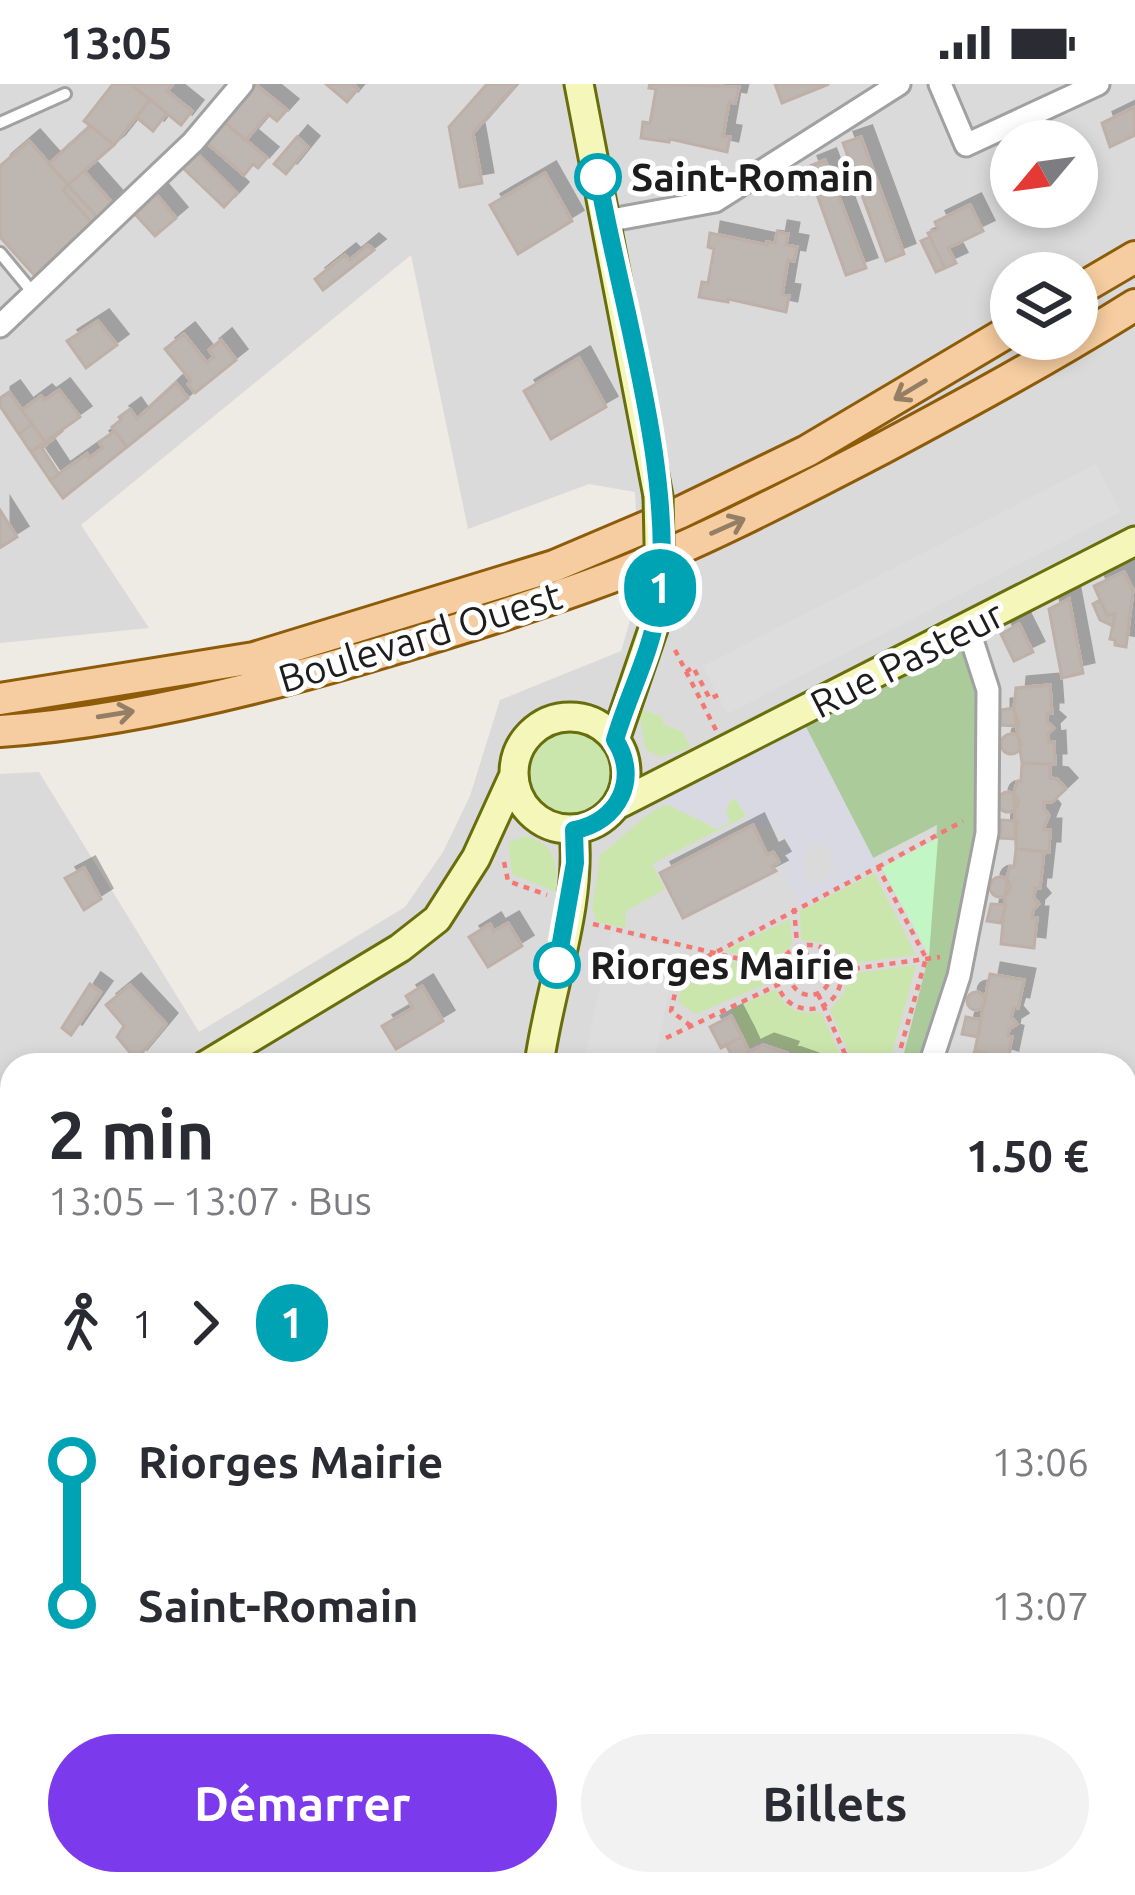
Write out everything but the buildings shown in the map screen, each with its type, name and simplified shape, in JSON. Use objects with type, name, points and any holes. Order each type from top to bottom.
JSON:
[{"type":"main road","points":[[1098,279],[1135,257]]},
{"type":"main road","name":"Boulevard Ouest","points":[[0,731],[179,704],[285,680],[484,622],[612,577],[739,522],[1135,310]]},
{"type":"main road","name":"Boulevard Ouest","points":[[0,699],[254,658],[554,566],[807,451],[990,342]]},
{"type":"street","points":[[0,326],[193,142],[242,84]]},
{"type":"street","points":[[513,777],[518,797],[539,820],[574,830],[594,825],[617,805],[626,784],[620,750],[658,601],[658,496],[579,84]]},
{"type":"street","points":[[606,221],[715,201],[899,84]]},
{"type":"street","points":[[940,84],[966,145],[1099,84]]},
{"type":"street","name":"Rue Pasteur","points":[[617,805],[1135,541]]},
{"type":"street","points":[[934,1053],[963,954],[987,832],[988,690],[968,628]]},
{"type":"street","points":[[581,718],[636,674]]},
{"type":"street","points":[[226,1053],[419,935],[450,901],[476,858],[513,777],[520,747],[532,730],[560,717],[594,722],[620,750],[652,773],[678,776]]},
{"type":"street","points":[[476,858],[500,839],[539,820]]},
{"type":"street","points":[[540,1053],[570,903],[574,830]]},
{"type":"lane","points":[[0,123],[64,94]]},
{"type":"lane","points":[[0,253],[34,294]]},
{"type":"path","points":[[658,601],[686,672],[727,751]]},
{"type":"path","points":[[686,672],[694,667],[710,699],[718,694]]},
{"type":"path","points":[[691,1026],[671,1011],[680,971],[987,808]]},
{"type":"path","points":[[500,839],[508,881],[588,909],[593,926],[778,969],[790,975],[800,993],[818,994],[827,988],[830,972],[817,956],[801,957]]},
{"type":"path","points":[[878,867],[926,958],[899,1053]]},
{"type":"path","points":[[794,908],[801,957]]},
{"type":"path","points":[[810,944],[828,950],[841,970],[837,994],[823,1006],[795,1006],[778,983],[778,969],[797,947],[810,944]]},
{"type":"path","points":[[830,972],[963,954]]},
{"type":"path","points":[[666,1038],[778,983],[790,975],[801,957]]},
{"type":"path","points":[[818,994],[845,1053]]},
{"type":"shaded area","points":[[0,84],[1135,84],[1135,1053],[0,1053],[0,774],[39,772],[199,1032],[405,907],[443,852],[470,796],[500,700],[621,651],[640,587],[635,492],[589,484],[468,529],[411,255],[81,525],[149,628],[0,643]]},
{"type":"shaded area","points":[[1096,464],[1121,512],[727,714],[703,666]]},
{"type":"shaded area","points":[[799,714],[878,867],[800,905],[779,862],[787,857],[789,846],[779,829],[767,824],[755,830],[735,798],[726,812],[730,822],[717,829],[667,804],[653,789]],"holes":[[[821,844],[831,850],[834,871],[824,881],[805,879],[801,858],[810,846]]]},
{"type":"shaded area","points":[[612,933],[679,948],[656,1053],[585,1053]]},
{"type":"green space","points":[[960,647],[977,693],[981,832],[955,974],[929,1053],[904,1053],[929,955],[937,825],[873,858],[805,725]]},
{"type":"green space","points":[[639,709],[661,716],[664,725],[682,731],[691,748],[660,757],[645,749]]},
{"type":"green space","points":[[568,730],[598,743],[611,773],[598,803],[568,816],[538,803],[525,773],[538,743]]},
{"type":"green space","points":[[735,798],[746,816],[652,864],[665,889],[626,911],[625,928],[597,922],[592,908],[600,855],[667,804],[717,829]]},
{"type":"green space","points":[[526,836],[544,844],[553,856],[556,892],[512,874],[508,842]]},
{"type":"green space","points":[[938,839],[929,955],[882,868]]},
{"type":"green space","points":[[874,873],[916,955],[847,964],[828,944],[801,940],[800,911]]},
{"type":"green space","points":[[790,919],[792,945],[772,963],[725,951]]},
{"type":"green space","points":[[714,957],[774,971],[773,981],[696,1014],[678,1002],[684,976]]},
{"type":"green space","points":[[916,965],[892,1053],[849,1053],[830,1010],[844,993],[848,974]]},
{"type":"green space","points":[[776,989],[794,1010],[821,1012],[840,1053],[796,1053],[762,1041],[750,1047],[731,1010]]},
{"type":"bus line","name":"1","points":[[557,965],[575,863],[574,830],[603,819],[617,805],[626,784],[625,760],[615,740],[653,629],[660,588],[658,496],[598,177]]},
{"type":"place","name":"Saint-Romain","points":[[598,177]]},
{"type":"place","name":"Riorges Mairie","points":[[557,965]]}]
